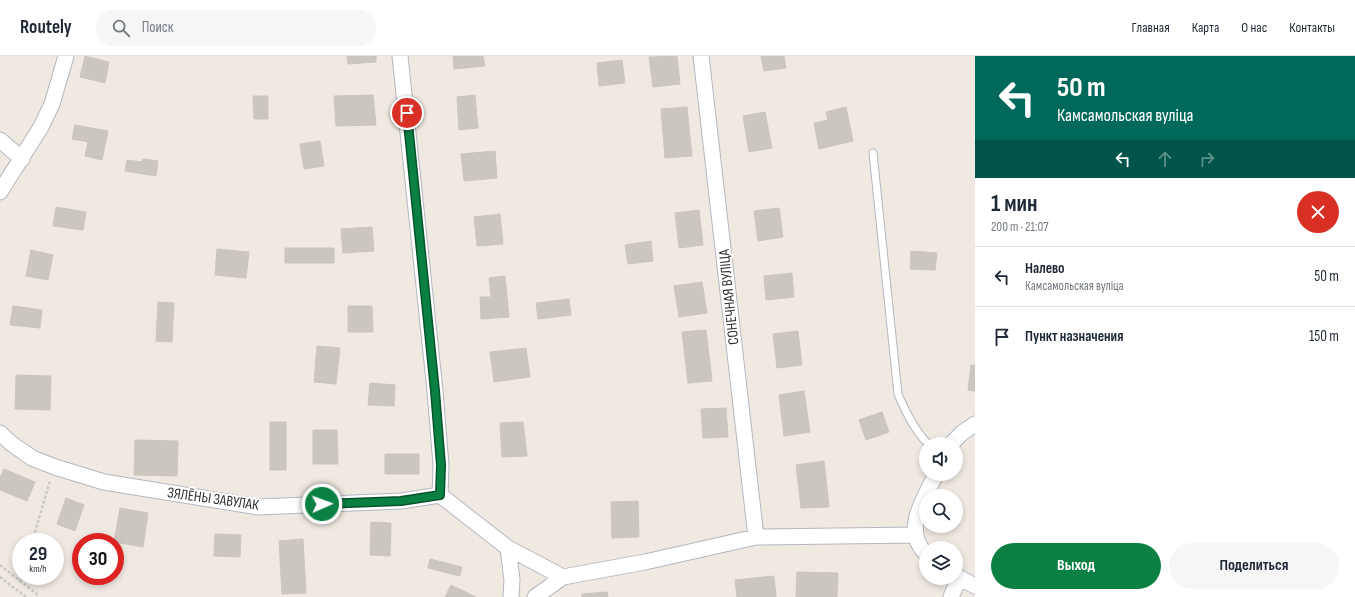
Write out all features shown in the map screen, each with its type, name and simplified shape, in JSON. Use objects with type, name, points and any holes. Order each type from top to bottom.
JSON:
[{"type":"street","points":[[0,192],[22,159],[52,104],[66,56]]},
{"type":"street","points":[[400,56],[435,391],[441,465],[440,495],[508,548],[563,578]]},
{"type":"street","name":"СОНЕЧНАЯ ВУЛІЦА","points":[[701,56],[756,537]]},
{"type":"street","points":[[0,140],[22,159]]},
{"type":"street","points":[[958,437],[975,424]]},
{"type":"street","name":"ЗЯЛЁНЫ ЗАВУЛАК","points":[[0,433],[12,444],[32,458],[55,468],[104,482],[258,507],[401,501],[440,495]]},
{"type":"street","points":[[919,544],[915,535],[916,516],[933,481]]},
{"type":"street","points":[[535,597],[563,578],[645,562],[756,537],[915,535]]},
{"type":"street","points":[[508,548],[512,580],[511,597]]},
{"type":"street","points":[[963,580],[975,586]]},
{"type":"street","points":[[950,597],[955,585]]},
{"type":"lane","points":[[873,152],[898,394],[906,414],[922,437]]},
{"type":"path","points":[[35,533],[55,468]]},
{"type":"path","points":[[0,565],[12,575]]},
{"type":"path","points":[[0,577],[26,597]]},
{"type":"path","points":[[25,585],[38,595],[38,597]]},
{"type":"building","points":[[85,56],[109,62],[105,83],[80,77]]},
{"type":"building","points":[[347,56],[376,56],[376,62],[348,64]]},
{"type":"building","points":[[453,56],[483,56],[485,66],[454,69]]},
{"type":"building","points":[[677,56],[680,84],[653,87],[649,57]]},
{"type":"building","points":[[761,56],[784,56],[786,68],[764,71]]},
{"type":"building","points":[[622,60],[625,83],[599,86],[597,63]]},
{"type":"building","points":[[373,95],[376,125],[336,126],[334,96]]},
{"type":"building","points":[[475,95],[478,128],[459,130],[457,97]]},
{"type":"building","points":[[253,96],[268,96],[268,119],[254,119]]},
{"type":"building","points":[[687,107],[692,156],[665,158],[661,109]]},
{"type":"building","points":[[846,107],[853,141],[819,149],[814,123],[828,120],[826,112]]},
{"type":"building","points":[[765,112],[772,148],[749,152],[743,116]]},
{"type":"building","points":[[75,125],[108,131],[102,160],[85,156],[88,142],[72,139]]},
{"type":"building","points":[[320,141],[324,166],[304,169],[300,144]]},
{"type":"building","points":[[495,151],[497,178],[464,181],[461,154]]},
{"type":"building","points":[[143,159],[158,161],[156,176],[125,171],[127,160],[142,162]]},
{"type":"building","points":[[56,207],[86,212],[83,230],[53,226]]},
{"type":"building","points":[[779,208],[783,237],[758,241],[754,211]]},
{"type":"building","points":[[699,210],[703,245],[679,248],[675,213]]},
{"type":"building","points":[[500,214],[503,244],[477,246],[474,217]]},
{"type":"building","points":[[372,227],[374,251],[343,253],[341,229]]},
{"type":"building","points":[[651,241],[653,261],[628,264],[625,245]]},
{"type":"building","points":[[285,248],[334,248],[334,263],[285,263]]},
{"type":"building","points":[[217,249],[249,252],[246,278],[215,275]]},
{"type":"building","points":[[31,250],[53,255],[48,280],[26,276]]},
{"type":"building","points":[[911,251],[937,253],[935,270],[910,269]]},
{"type":"building","points":[[792,273],[794,297],[766,300],[764,276]]},
{"type":"building","points":[[505,276],[509,317],[481,319],[480,297],[491,297],[489,278]]},
{"type":"building","points":[[702,282],[707,313],[679,317],[674,286]]},
{"type":"building","points":[[569,299],[571,315],[538,319],[536,303]]},
{"type":"building","points":[[158,302],[174,303],[172,342],[156,341]]},
{"type":"building","points":[[13,306],[42,310],[40,328],[10,325]]},
{"type":"building","points":[[348,306],[372,306],[373,332],[348,332]]},
{"type":"building","points":[[706,330],[712,381],[688,383],[682,332]]},
{"type":"building","points":[[798,331],[802,365],[777,368],[773,334]]},
{"type":"building","points":[[317,346],[340,348],[336,384],[314,382]]},
{"type":"building","points":[[526,348],[530,377],[494,382],[490,352]]},
{"type":"building","points":[[971,365],[975,365],[975,391],[968,390]]},
{"type":"building","points":[[16,375],[51,376],[50,410],[15,409]]},
{"type":"building","points":[[370,383],[395,385],[394,406],[368,405]]},
{"type":"building","points":[[804,391],[810,432],[784,436],[779,395]]},
{"type":"building","points":[[726,408],[728,437],[703,438],[701,409]]},
{"type":"building","points":[[882,412],[889,432],[866,440],[859,420]]},
{"type":"building","points":[[270,422],[286,422],[286,470],[270,470]]},
{"type":"building","points":[[523,422],[527,456],[502,457],[500,423]]},
{"type":"building","points":[[313,430],[337,430],[338,464],[313,464]]},
{"type":"building","points":[[135,440],[178,441],[177,476],[134,475]]},
{"type":"building","points":[[385,454],[419,454],[419,474],[385,474]]},
{"type":"building","points":[[824,461],[829,507],[801,508],[796,465]]},
{"type":"building","points":[[4,469],[35,482],[27,501],[0,490],[0,478]]},
{"type":"building","points":[[66,498],[84,505],[75,531],[57,524]]},
{"type":"building","points":[[638,501],[639,537],[612,538],[611,502]]},
{"type":"building","points":[[120,508],[148,513],[143,547],[124,544],[124,533],[116,533]]},
{"type":"building","points":[[371,522],[391,523],[390,556],[370,555]]},
{"type":"building","points":[[215,534],[241,535],[240,557],[214,556]]},
{"type":"building","points":[[303,539],[306,593],[282,594],[279,541]]},
{"type":"building","points":[[430,559],[462,567],[460,576],[428,568]]},
{"type":"building","points":[[797,572],[838,573],[837,597],[796,597]]},
{"type":"building","points":[[774,576],[776,597],[737,597],[735,580]]},
{"type":"building","points":[[451,585],[476,597],[445,597]]},
{"type":"building","points":[[607,592],[608,597],[582,597],[582,594]]},
{"type":"route","points":[[322,504],[401,501],[440,495],[441,465],[435,391],[407,113]]}]
